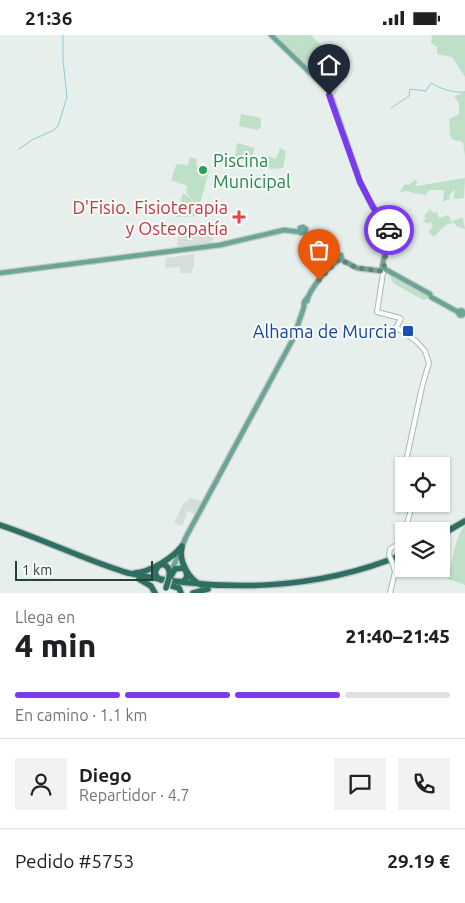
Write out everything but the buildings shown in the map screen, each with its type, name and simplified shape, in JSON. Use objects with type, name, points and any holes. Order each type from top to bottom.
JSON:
[{"type":"highway","points":[[450,531],[465,522]]},
{"type":"highway","points":[[0,527],[139,579],[176,587],[182,593]]},
{"type":"highway","points":[[133,573],[141,572],[172,557],[182,546]]},
{"type":"highway","points":[[182,546],[180,554],[183,564],[194,580],[206,587]]},
{"type":"highway","points":[[118,571],[161,580],[171,579],[206,587],[236,588],[278,586],[324,579],[364,569],[395,558]]},
{"type":"highway","points":[[118,571],[165,584],[252,590],[298,586],[357,573],[395,558]]},
{"type":"highway","points":[[161,580],[154,573],[156,567],[161,564],[168,567],[170,571],[171,579],[166,591]]},
{"type":"highway","points":[[118,571],[170,582],[236,588]]},
{"type":"highway","points":[[139,579],[151,586],[155,593]]},
{"type":"highway","points":[[193,593],[206,587]]},
{"type":"main road","points":[[271,35],[328,93],[361,183],[373,208],[389,230],[377,312],[401,319],[396,326],[417,342],[425,351],[430,363],[422,387],[407,457]]},
{"type":"main road","points":[[0,273],[224,244],[287,229],[303,231],[339,258],[357,268],[383,270],[462,313]]},
{"type":"main road","points":[[171,579],[186,537],[293,339],[306,301],[339,258]]},
{"type":"main road","points":[[390,593],[395,572],[389,555],[392,547],[395,546]]},
{"type":"shaded area","points":[[195,229],[202,229],[214,236],[211,246],[176,250],[179,232],[193,235]]},
{"type":"shaded area","points":[[194,254],[194,266],[190,273],[180,273],[180,267],[165,268],[166,258]]},
{"type":"shaded area","points":[[190,498],[202,501],[196,515],[188,511],[182,526],[174,523],[183,504]]},
{"type":"green space","points":[[272,35],[311,35],[331,56],[316,78]]},
{"type":"green space","points":[[432,35],[465,35],[465,77],[452,57],[437,54],[437,47],[431,43]]},
{"type":"green space","points":[[337,61],[347,70],[333,99],[320,82]]},
{"type":"green space","points":[[465,92],[465,156],[463,143],[453,140],[451,137],[449,119],[459,114],[459,104],[454,96]]},
{"type":"green space","points":[[241,114],[261,118],[261,127],[257,130],[239,126]]},
{"type":"green space","points":[[237,143],[255,148],[250,163],[235,159]]},
{"type":"green space","points":[[280,148],[286,151],[283,168],[272,169],[263,167],[268,156],[276,159]]},
{"type":"green space","points":[[190,157],[197,159],[196,165],[210,169],[200,203],[189,196],[186,192],[187,186],[171,180],[176,165],[188,165]]},
{"type":"green space","points":[[465,178],[464,198],[455,198],[453,200],[454,190],[450,194],[449,201],[448,199],[444,202],[444,190],[430,190],[424,196],[422,193],[420,196],[419,193],[400,192],[405,184],[409,185],[415,180],[418,182],[416,186]]},
{"type":"green space","points":[[183,193],[215,211],[202,216],[176,217]]},
{"type":"green space","points":[[430,209],[434,213],[437,212],[439,218],[448,215],[452,222],[463,218],[465,229],[451,223],[434,237],[429,232],[433,226],[430,222],[427,224],[423,221],[426,218],[424,216]]},
{"type":"green space","points":[[390,275],[427,295],[428,298],[423,300],[393,283]]},
{"type":"green space","points":[[465,526],[465,585],[448,579],[450,577],[456,542]]},
{"type":"waterway","points":[[19,149],[58,126],[67,97],[63,60],[63,35]]},
{"type":"waterway","points":[[391,108],[409,96],[410,89],[426,91],[431,83],[447,90],[465,92]]},
{"type":"way so far","points":[[319,280],[339,259],[357,268],[381,271],[384,268],[389,230]]},
{"type":"place","name":"Piscina Municipal","points":[[203,170]]},
{"type":"place","name":"D'Fisio. Fisioterapia y Osteopatía","points":[[239,217]]},
{"type":"place","name":"Alhama de Murcia","points":[[408,331]]},
{"type":"route","points":[[329,95],[360,182],[372,206],[389,230]]}]
